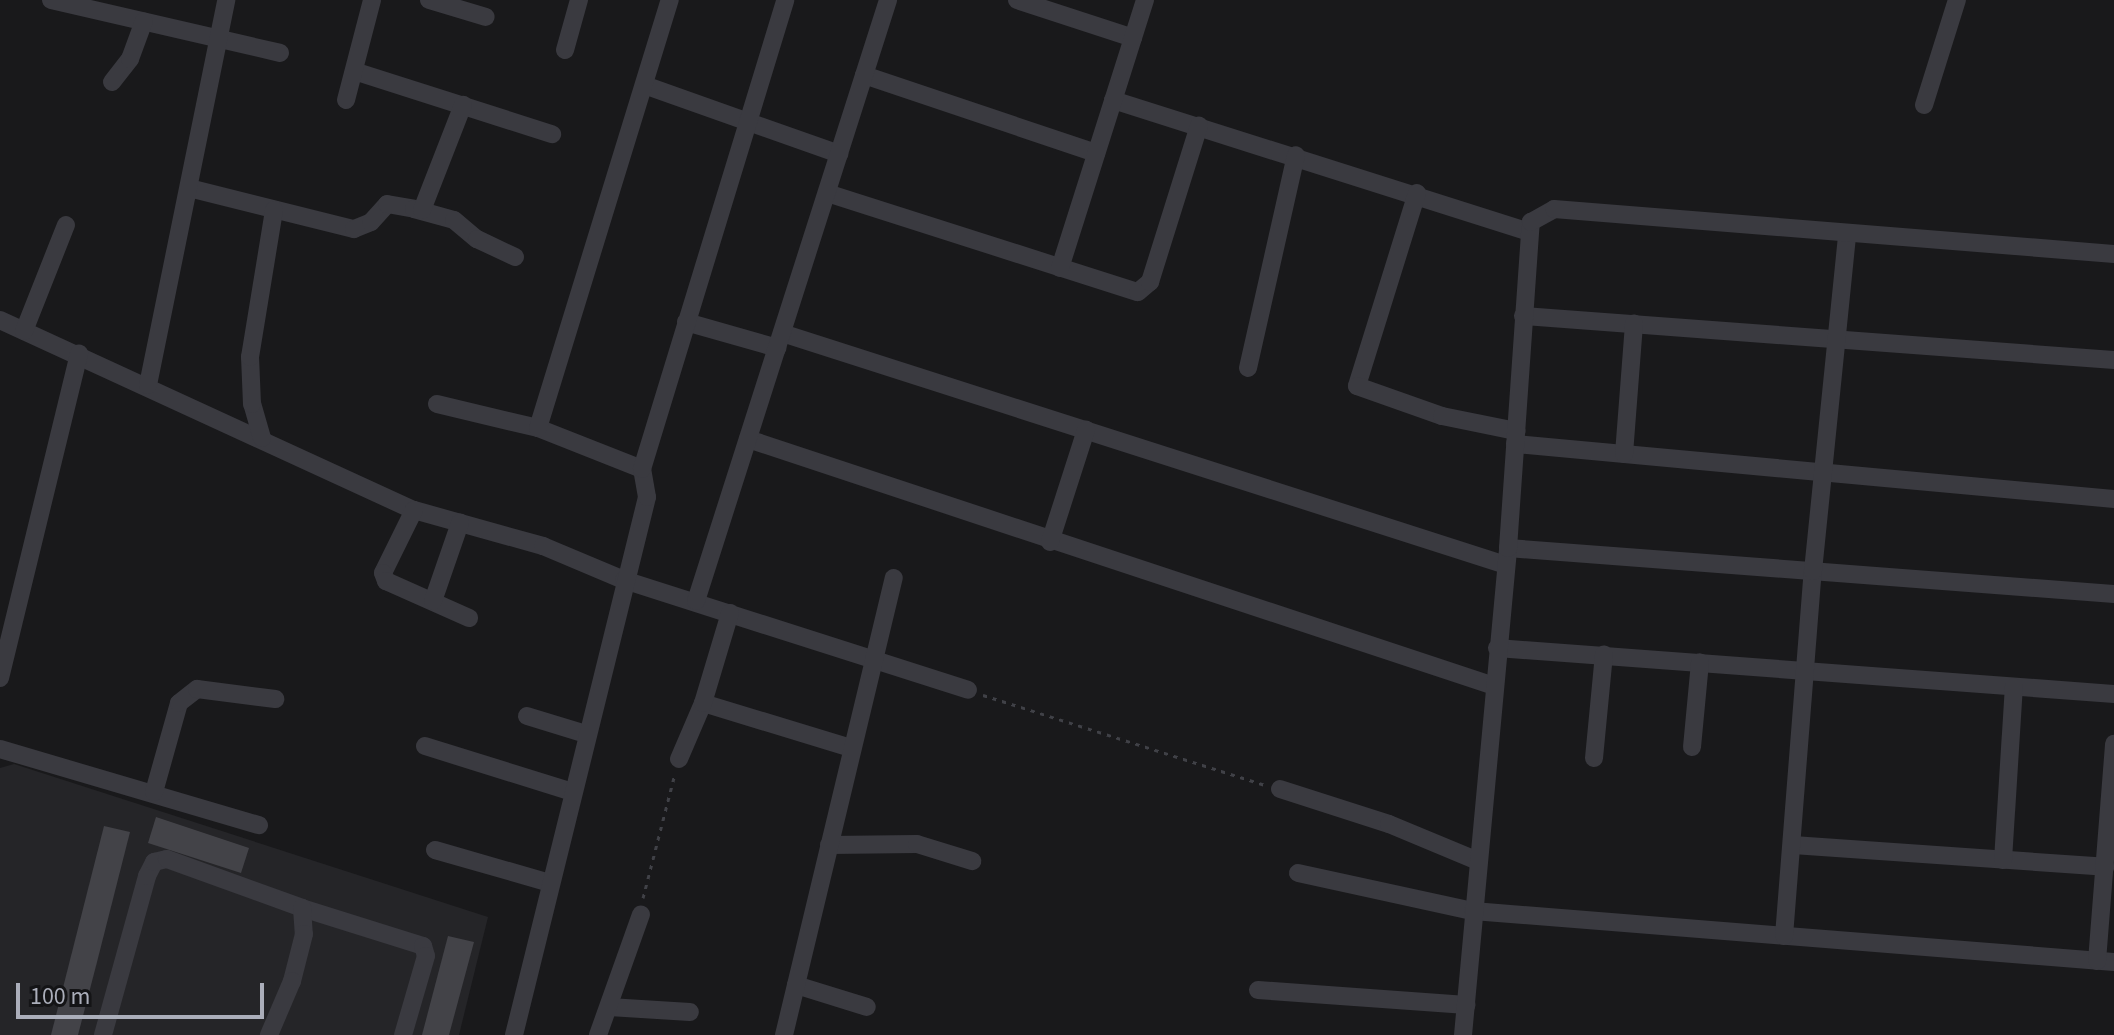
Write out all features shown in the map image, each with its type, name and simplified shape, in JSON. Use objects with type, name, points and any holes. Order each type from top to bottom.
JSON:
[{"type":"street","points":[[51,0],[280,53]]},
{"type":"street","points":[[148,385],[226,0]]},
{"type":"street","points":[[346,100],[372,0]]},
{"type":"street","points":[[429,0],[486,17]]},
{"type":"street","points":[[565,50],[579,0]]},
{"type":"street","points":[[538,428],[647,86],[670,0]]},
{"type":"street","points":[[514,1035],[624,580],[647,497],[642,469],[785,0]]},
{"type":"street","points":[[696,601],[888,0]]},
{"type":"street","points":[[1017,0],[1133,38]]},
{"type":"street","points":[[1060,268],[1145,0]]},
{"type":"street","points":[[1924,105],[1957,0]]},
{"type":"street","points":[[112,82],[130,59],[144,21]]},
{"type":"street","points":[[354,71],[552,134]]},
{"type":"street","points":[[864,75],[1096,153]]},
{"type":"street","points":[[647,86],[839,154]]},
{"type":"street","points":[[1113,100],[1417,193],[1527,231]]},
{"type":"street","points":[[422,210],[463,105]]},
{"type":"street","points":[[827,193],[1138,292],[1145,290],[1199,126]]},
{"type":"street","points":[[1248,368],[1296,155]]},
{"type":"street","points":[[189,188],[354,229],[371,222],[387,204],[422,210],[454,220],[477,239],[515,257]]},
{"type":"street","points":[[1417,193],[1357,386],[1516,438],[1624,454],[2114,499]]},
{"type":"street","points":[[1463,1035],[1507,557],[1527,231],[1537,216],[1554,209],[1847,235],[2114,254]]},
{"type":"street","points":[[262,438],[252,404],[250,357],[274,210]]},
{"type":"street","points":[[24,331],[66,225]]},
{"type":"street","points":[[1784,936],[1813,571],[1847,235]]},
{"type":"street","points":[[1523,316],[1838,337],[2114,360]]},
{"type":"street","points":[[0,320],[79,353],[414,510],[543,546],[624,580],[968,690]]},
{"type":"street","points":[[686,322],[780,340],[1507,557],[1813,571],[2114,594]]},
{"type":"street","points":[[1624,454],[1634,323]]},
{"type":"street","points":[[0,678],[79,353]]},
{"type":"street","points":[[437,404],[538,428],[642,469]]},
{"type":"street","points":[[1050,542],[1086,430]]},
{"type":"street","points":[[748,439],[1050,542],[1494,686]]},
{"type":"street","points":[[414,510],[383,573],[395,588],[469,618]]},
{"type":"street","points":[[433,601],[460,523]]},
{"type":"street","points":[[784,1035],[894,578]]},
{"type":"street","points":[[679,759],[703,703],[730,613]]},
{"type":"street","points":[[1497,648],[2114,694]]},
{"type":"street","points":[[1594,758],[1604,654]]},
{"type":"street","points":[[1692,747],[1700,662]]},
{"type":"street","points":[[2003,860],[2014,687]]},
{"type":"street","points":[[154,792],[179,703],[197,689],[275,699]]},
{"type":"street","points":[[703,703],[851,748]]},
{"type":"street","points":[[527,716],[586,734]]},
{"type":"street","points":[[1298,873],[1380,887],[1473,911],[2105,962],[2105,867],[2114,744]]},
{"type":"street","points":[[425,746],[573,792]]},
{"type":"street","points":[[0,749],[259,825]]},
{"type":"street","points":[[1280,789],[1389,824],[1478,861]]},
{"type":"street","points":[[829,845],[917,844],[972,861]]},
{"type":"street","points":[[1793,845],[2105,867]]},
{"type":"street","points":[[435,850],[550,883]]},
{"type":"street","points":[[103,1035],[154,862],[167,859],[302,908],[423,946],[426,956],[403,1035]]},
{"type":"street","points":[[269,1035],[295,969],[304,934],[302,908]]},
{"type":"street","points":[[598,1035],[641,914]]},
{"type":"street","points":[[796,985],[867,1007]]},
{"type":"street","points":[[1258,990],[1466,1005]]},
{"type":"street","points":[[609,1007],[690,1012]]},
{"type":"path","points":[[968,690],[1280,789]]},
{"type":"path","points":[[641,914],[679,759]]},
{"type":"shaded area","points":[[14,764],[488,917],[459,1035],[0,1035],[0,768]]},
{"type":"building","points":[[156,817],[249,848],[241,873],[148,843]]},
{"type":"building","points":[[104,826],[130,832],[78,1035],[51,1035]]},
{"type":"building","points":[[448,936],[474,942],[449,1035],[422,1035]]}]
